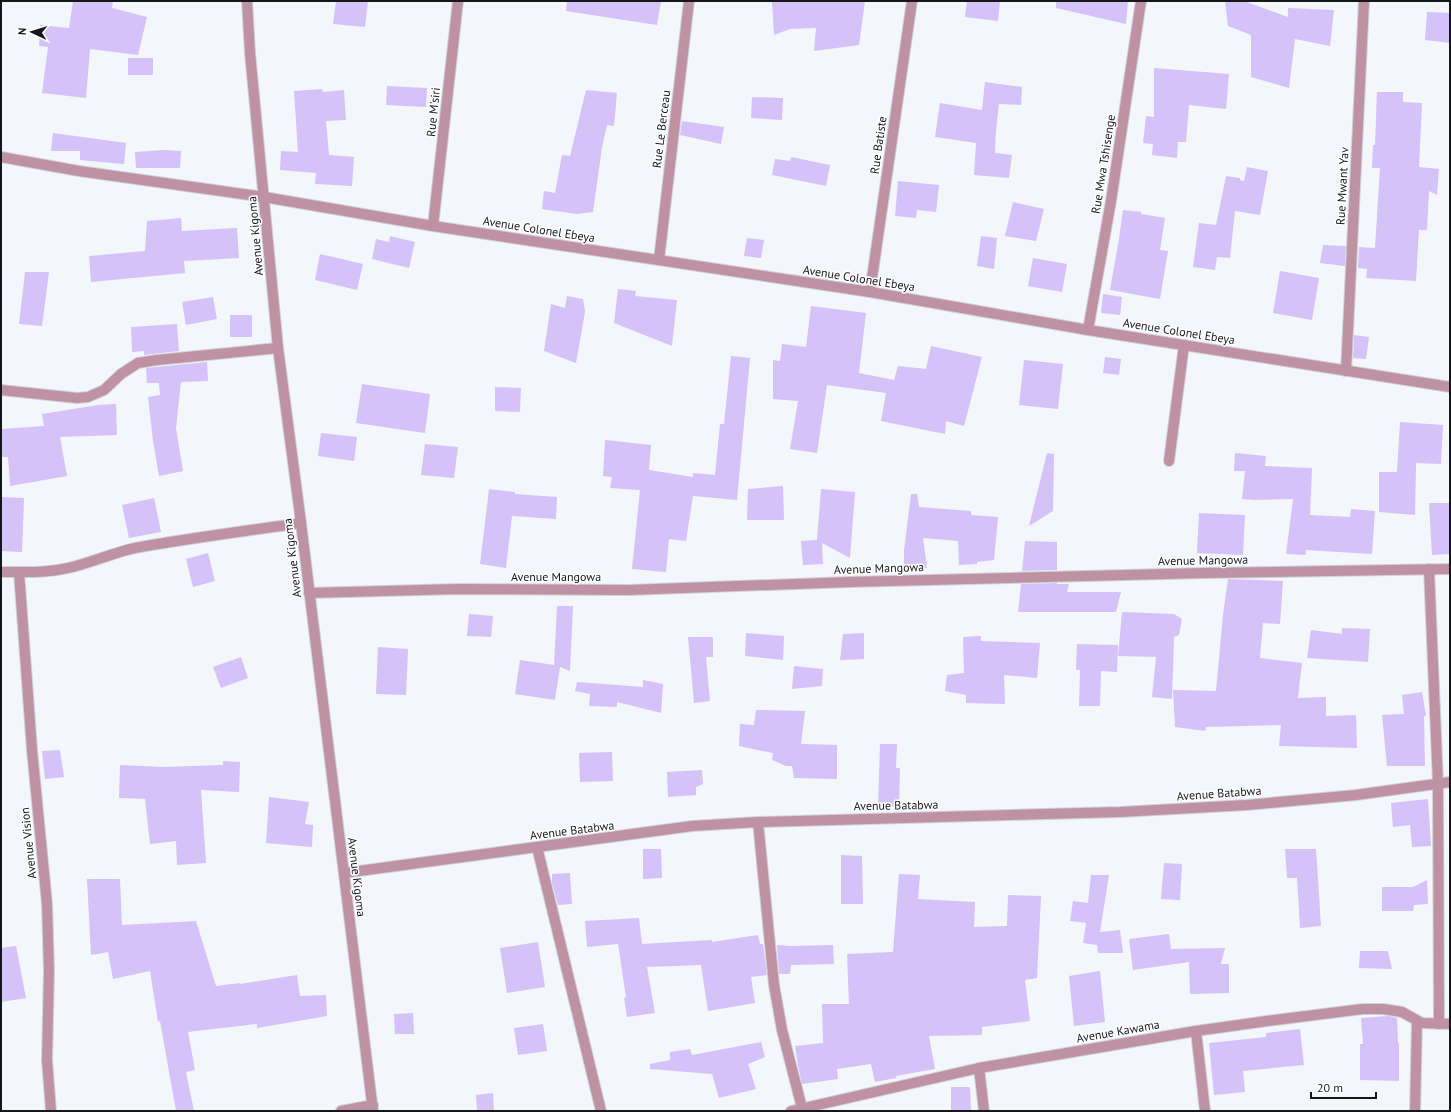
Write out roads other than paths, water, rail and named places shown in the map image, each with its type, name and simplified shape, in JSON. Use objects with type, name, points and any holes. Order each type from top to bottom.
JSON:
[{"type":"street","name":"Avenue Kigoma","points":[[247,1],[250,53],[278,348],[373,1108]]},
{"type":"street","name":"Rue M'siri","points":[[433,226],[458,1]]},
{"type":"street","name":"Rue Le Berceau","points":[[659,260],[689,1]]},
{"type":"street","name":"Rue Batiste","points":[[870,292],[912,1]]},
{"type":"street","name":"Rue Mwa Tshisenge","points":[[1088,330],[1111,201],[1141,1]]},
{"type":"street","name":"Rue Mwant Yav","points":[[1346,372],[1364,1]]},
{"type":"street","name":"Avenue Colonel Ebeya","points":[[1,157],[79,171],[264,197],[433,226],[870,292],[1088,330],[1346,372],[1450,387]]},
{"type":"street","points":[[1169,461],[1184,345]]},
{"type":"street","points":[[1,390],[77,398],[88,397],[104,390],[121,374],[138,364],[157,360],[278,348]]},
{"type":"street","points":[[1,572],[48,571],[68,568],[134,548],[301,523]]},
{"type":"street","points":[[1429,569],[1438,783],[1438,1024]]},
{"type":"street","name":"Avenue Mangowa","points":[[309,593],[458,589],[629,590],[1181,573],[1450,569]]},
{"type":"street","name":"Avenue Vision","points":[[19,572],[32,750],[47,904],[49,970],[47,1060],[51,1111]]},
{"type":"street","name":"Avenue Batabwa","points":[[344,873],[692,826],[758,822],[1120,812],[1240,806],[1356,795],[1450,782]]},
{"type":"street","points":[[758,822],[774,985],[782,1030],[802,1108]]},
{"type":"street","points":[[538,848],[601,1111]]},
{"type":"street","name":"Avenue Kawama","points":[[791,1111],[979,1068],[1196,1031],[1363,1009],[1392,1010],[1402,1012],[1417,1021],[1450,1024]]},
{"type":"street","points":[[1415,1111],[1417,1021]]},
{"type":"street","points":[[1196,1031],[1206,1111]]},
{"type":"street","points":[[979,1068],[984,1111]]},
{"type":"street","points":[[341,1111],[373,1108]]}]
